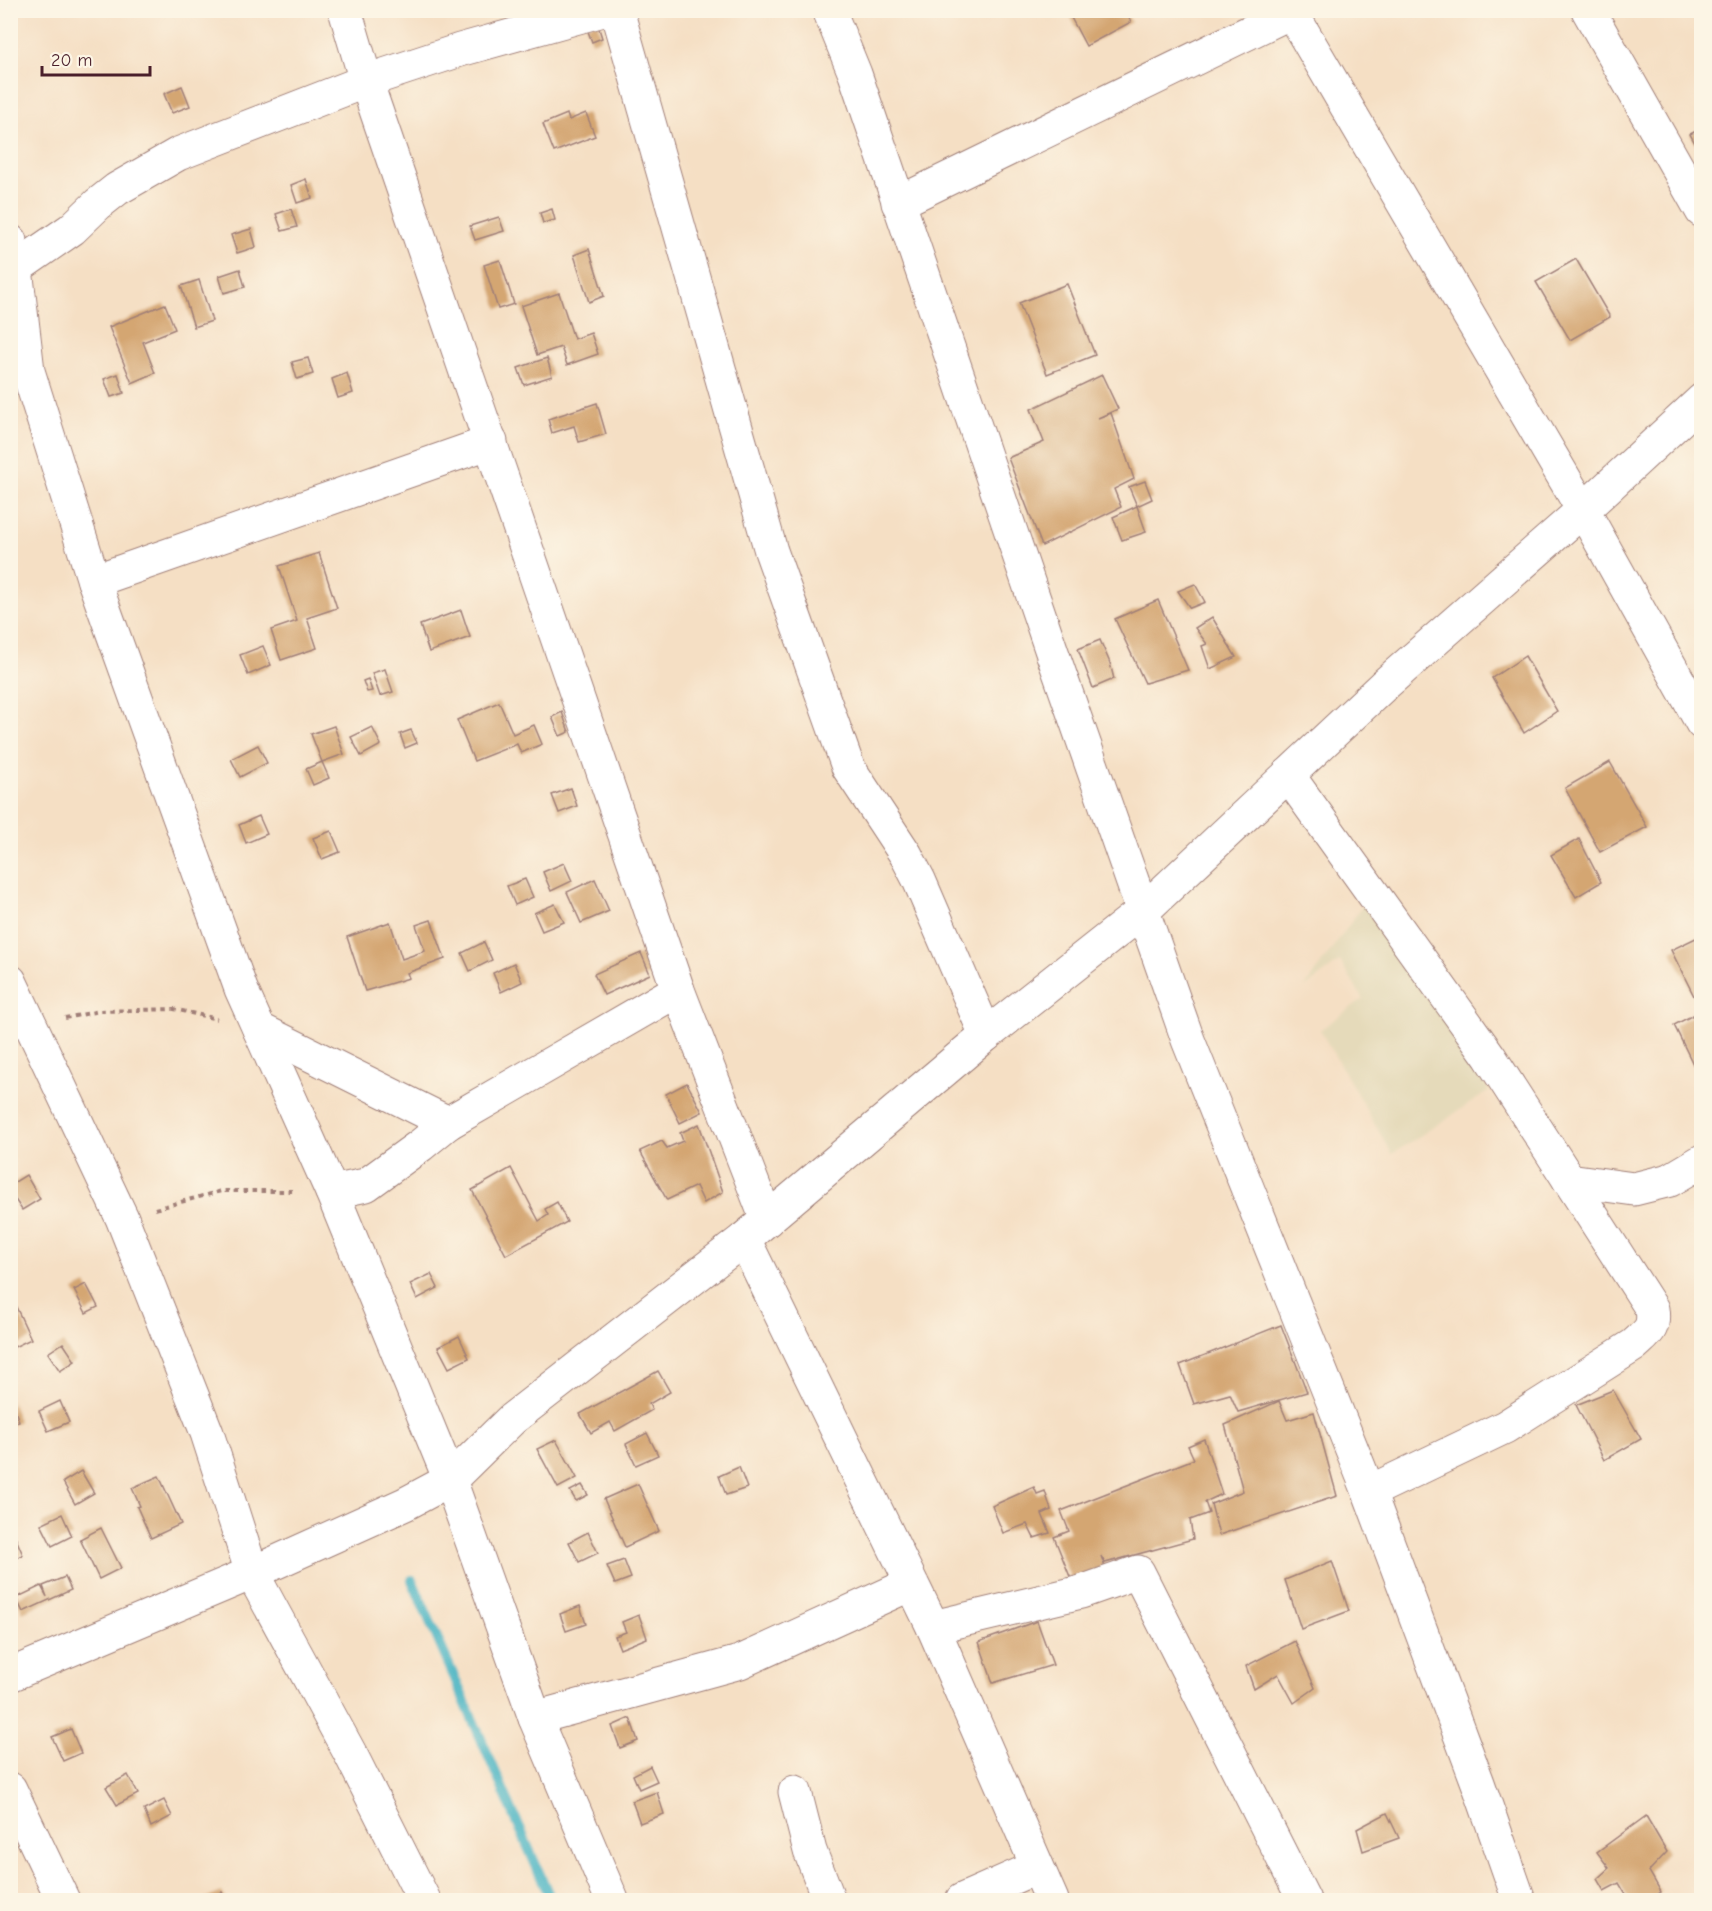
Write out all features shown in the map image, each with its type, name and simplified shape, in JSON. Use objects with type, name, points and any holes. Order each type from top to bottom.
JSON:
[{"type":"street","points":[[345,10],[366,81],[678,990],[756,1229],[1052,1900]]},
{"type":"street","points":[[603,10],[460,50],[366,81],[178,154],[117,189],[72,229],[12,260],[28,370],[94,581],[241,989],[332,1192],[450,1480],[535,1718],[612,1900]]},
{"type":"street","points":[[617,10],[771,551],[844,757],[848,767],[906,855],[919,880],[986,1035]]},
{"type":"street","points":[[829,10],[855,74],[1052,652],[1188,1040],[1370,1492],[1519,1900]]},
{"type":"street","points":[[1588,10],[1701,211]]},
{"type":"street","points":[[898,203],[1291,11],[1583,510],[1701,723]]},
{"type":"street","points":[[10,1675],[252,1574],[405,1504],[450,1480],[512,1419],[756,1229],[986,1035],[1143,910],[1383,686],[1583,510],[1701,400]]},
{"type":"street","points":[[94,581],[491,442]]},
{"type":"street","points":[[1288,775],[1490,1057],[1652,1309],[1653,1324],[1634,1345],[1504,1427],[1370,1492]]},
{"type":"street","points":[[10,981],[122,1218],[207,1433],[252,1574],[351,1755],[424,1900]]},
{"type":"street","points":[[332,1192],[366,1185],[422,1145],[448,1123],[678,990]]},
{"type":"street","points":[[259,1029],[448,1123]]},
{"type":"street","points":[[1569,1180],[1634,1189],[1670,1180],[1701,1161]]},
{"type":"street","points":[[933,1627],[1081,1592],[1138,1572],[1304,1900]]},
{"type":"street","points":[[535,1718],[740,1662],[911,1584]]},
{"type":"street","points":[[10,1789],[63,1900]]},
{"type":"street","points":[[795,1792],[810,1851],[829,1900]]},
{"type":"street","points":[[962,1900],[1036,1867]]},
{"type":"path","points":[[32,1025],[100,1011],[174,1009],[259,1029]]},
{"type":"path","points":[[122,1218],[221,1191],[332,1192]]},
{"type":"shaded area","points":[[1369,897],[1396,947],[1489,1091],[1392,1154],[1320,1030],[1363,999],[1340,961],[1304,988]]},
{"type":"building","points":[[1067,10],[1125,10],[1131,22],[1086,46]]},
{"type":"building","points":[[597,22],[602,38],[592,42],[586,26]]},
{"type":"building","points":[[182,86],[190,106],[172,113],[164,94]]},
{"type":"building","points":[[586,113],[595,136],[554,152],[543,124],[567,114],[569,120]]},
{"type":"building","points":[[1702,128],[1702,156],[1690,134]]},
{"type":"building","points":[[306,179],[312,198],[297,203],[291,185]]},
{"type":"building","points":[[291,209],[297,227],[282,231],[276,214]]},
{"type":"building","points":[[552,209],[555,220],[543,223],[540,213]]},
{"type":"building","points":[[499,217],[504,231],[475,240],[470,226]]},
{"type":"building","points":[[251,229],[256,247],[237,253],[231,235]]},
{"type":"building","points":[[589,249],[604,296],[589,302],[574,255]]},
{"type":"building","points":[[1576,259],[1610,317],[1570,340],[1536,282]]},
{"type":"building","points":[[500,260],[514,304],[498,309],[484,265]]},
{"type":"building","points":[[240,269],[245,287],[224,293],[219,276]]},
{"type":"building","points":[[199,280],[212,321],[194,327],[181,286]]},
{"type":"building","points":[[1067,284],[1095,355],[1047,374],[1019,303]]},
{"type":"building","points":[[559,293],[574,339],[591,333],[598,354],[567,365],[561,347],[537,355],[521,306]]},
{"type":"building","points":[[165,304],[175,329],[143,342],[155,373],[132,383],[109,327]]},
{"type":"building","points":[[308,358],[313,374],[297,379],[292,362]]},
{"type":"building","points":[[547,358],[552,376],[524,385],[518,368]]},
{"type":"building","points":[[347,373],[353,393],[338,398],[332,379]]},
{"type":"building","points":[[118,374],[124,393],[111,397],[104,379]]},
{"type":"building","points":[[1102,375],[1118,409],[1098,418],[1111,413],[1134,479],[1114,489],[1121,507],[1042,546],[1008,458],[1044,442],[1031,409]]},
{"type":"building","points":[[597,403],[606,434],[579,442],[574,426],[552,433],[548,419]]},
{"type":"building","points":[[1145,481],[1152,499],[1137,506],[1129,487]]},
{"type":"building","points":[[1137,506],[1146,532],[1122,540],[1113,517]]},
{"type":"building","points":[[319,553],[337,608],[307,618],[317,648],[281,660],[271,630],[297,621],[279,566]]},
{"type":"building","points":[[1195,584],[1205,602],[1190,608],[1178,591]]},
{"type":"building","points":[[1158,600],[1188,670],[1145,683],[1115,619]]},
{"type":"building","points":[[461,610],[470,637],[429,652],[420,625]]},
{"type":"building","points":[[1212,617],[1236,657],[1210,669],[1202,646],[1207,644],[1195,628]]},
{"type":"building","points":[[1100,640],[1114,679],[1093,688],[1078,649]]},
{"type":"building","points":[[263,646],[271,665],[248,675],[240,655]]},
{"type":"building","points":[[1525,656],[1557,711],[1524,733],[1492,678]]},
{"type":"building","points":[[385,669],[393,692],[380,696],[372,673]]},
{"type":"building","points":[[368,679],[372,691],[367,692],[363,681]]},
{"type":"building","points":[[499,702],[513,734],[534,725],[542,744],[521,753],[517,744],[474,761],[457,720]]},
{"type":"building","points":[[562,712],[569,732],[560,736],[552,717]]},
{"type":"building","points":[[334,726],[344,754],[322,762],[311,734]]},
{"type":"building","points":[[372,727],[381,745],[361,756],[351,737]]},
{"type":"building","points":[[411,730],[417,743],[405,748],[400,734]]},
{"type":"building","points":[[258,745],[267,763],[240,777],[231,759]]},
{"type":"building","points":[[322,762],[329,778],[313,785],[306,769]]},
{"type":"building","points":[[1610,762],[1647,827],[1600,852],[1565,788]]},
{"type":"building","points":[[571,788],[577,806],[559,813],[552,795]]},
{"type":"building","points":[[259,816],[267,834],[246,843],[239,825]]},
{"type":"building","points":[[331,831],[340,852],[322,859],[313,838]]},
{"type":"building","points":[[1579,839],[1601,882],[1576,897],[1551,855]]},
{"type":"building","points":[[564,863],[572,881],[551,891],[543,872]]},
{"type":"building","points":[[525,879],[533,897],[515,905],[507,886]]},
{"type":"building","points":[[595,879],[609,911],[581,923],[567,892]]},
{"type":"building","points":[[555,904],[564,922],[542,931],[534,913]]},
{"type":"building","points":[[431,920],[445,959],[407,973],[409,978],[365,991],[347,937],[390,922],[402,959],[425,951],[416,925]]},
{"type":"building","points":[[1702,935],[1702,992],[1694,996],[1671,950]]},
{"type":"building","points":[[484,942],[492,960],[470,971],[462,953]]},
{"type":"building","points":[[641,953],[650,974],[604,995],[594,974]]},
{"type":"building","points":[[514,963],[522,982],[501,992],[493,973]]},
{"type":"building","points":[[1697,1013],[1702,1023],[1702,1062],[1694,1066],[1674,1025]]},
{"type":"building","points":[[687,1083],[702,1112],[680,1123],[666,1094]]},
{"type":"building","points":[[699,1124],[723,1192],[704,1203],[696,1186],[667,1200],[640,1151],[662,1141],[667,1148],[683,1141],[680,1133]]},
{"type":"building","points":[[511,1168],[539,1221],[548,1215],[545,1209],[557,1202],[567,1222],[506,1255],[472,1190]]},
{"type":"building","points":[[26,1175],[40,1199],[22,1210],[10,1192],[10,1185]]},
{"type":"building","points":[[431,1274],[438,1288],[417,1299],[410,1284]]},
{"type":"building","points":[[86,1284],[98,1307],[86,1313],[74,1290]]},
{"type":"building","points":[[10,1294],[31,1339],[10,1349]]},
{"type":"building","points":[[1281,1325],[1307,1392],[1238,1412],[1230,1394],[1194,1404],[1180,1365]]},
{"type":"building","points":[[459,1336],[469,1358],[449,1368],[438,1347]]},
{"type":"building","points":[[63,1343],[75,1361],[60,1371],[48,1353]]},
{"type":"building","points":[[658,1371],[670,1392],[649,1404],[652,1410],[615,1431],[610,1422],[591,1433],[580,1414]]},
{"type":"building","points":[[1613,1390],[1641,1439],[1604,1460],[1576,1405]]},
{"type":"building","points":[[11,1401],[19,1421],[11,1425]]},
{"type":"building","points":[[60,1401],[69,1422],[48,1431],[39,1411]]},
{"type":"building","points":[[1279,1401],[1287,1420],[1314,1412],[1337,1496],[1219,1535],[1211,1504],[1243,1491],[1225,1425]]},
{"type":"building","points":[[647,1433],[658,1455],[636,1465],[626,1444]]},
{"type":"building","points":[[1204,1439],[1222,1494],[1205,1502],[1209,1513],[1190,1520],[1193,1539],[1105,1563],[1101,1556],[1106,1570],[1071,1579],[1054,1537],[1069,1531],[1061,1511],[1194,1459],[1188,1446]]},
{"type":"building","points":[[556,1440],[577,1478],[558,1488],[537,1449]]},
{"type":"building","points":[[739,1467],[747,1488],[726,1495],[719,1476]]},
{"type":"building","points":[[81,1471],[94,1493],[75,1504],[63,1482]]},
{"type":"building","points":[[159,1476],[181,1524],[151,1538],[137,1507],[140,1506],[132,1488]]},
{"type":"building","points":[[638,1484],[659,1531],[625,1547],[604,1499]]},
{"type":"building","points":[[582,1485],[588,1495],[576,1501],[570,1491]]},
{"type":"building","points":[[1034,1487],[1037,1494],[1045,1491],[1051,1510],[1042,1514],[1050,1533],[1034,1538],[1027,1524],[1003,1533],[992,1506]]},
{"type":"building","points":[[62,1514],[72,1536],[52,1546],[41,1524]]},
{"type":"building","points":[[101,1528],[121,1568],[99,1579],[80,1539]]},
{"type":"building","points":[[588,1532],[598,1553],[579,1562],[569,1542]]},
{"type":"building","points":[[14,1534],[23,1555],[10,1560],[10,1535]]},
{"type":"building","points":[[624,1560],[631,1578],[615,1584],[607,1566]]},
{"type":"building","points":[[1332,1561],[1349,1611],[1301,1629],[1285,1580]]},
{"type":"building","points":[[65,1577],[71,1590],[23,1612],[16,1598],[41,1586],[47,1597],[43,1586]]},
{"type":"building","points":[[580,1606],[586,1624],[566,1631],[560,1614]]},
{"type":"building","points":[[639,1615],[647,1638],[620,1649],[615,1636],[626,1632],[622,1622]]},
{"type":"building","points":[[1037,1621],[1053,1665],[993,1683],[979,1642]]},
{"type":"building","points":[[1295,1641],[1315,1688],[1294,1703],[1278,1674],[1254,1689],[1246,1666]]},
{"type":"building","points":[[630,1718],[638,1741],[620,1748],[612,1726]]},
{"type":"building","points":[[71,1729],[81,1753],[63,1761],[52,1737]]},
{"type":"building","points":[[650,1766],[657,1781],[639,1789],[633,1775]]},
{"type":"building","points":[[128,1775],[138,1794],[117,1805],[106,1787]]},
{"type":"building","points":[[657,1792],[664,1814],[640,1823],[632,1801]]},
{"type":"building","points":[[164,1800],[172,1816],[151,1827],[144,1810]]},
{"type":"building","points":[[1387,1813],[1399,1838],[1363,1851],[1357,1829]]},
{"type":"building","points":[[1646,1816],[1667,1852],[1649,1871],[1661,1892],[1649,1900],[1629,1900],[1619,1883],[1604,1891],[1597,1879],[1609,1868],[1597,1852]]},
{"type":"building","points":[[222,1892],[226,1900],[203,1900]]},
{"type":"waterway","points":[[412,1580],[551,1900]]}]
